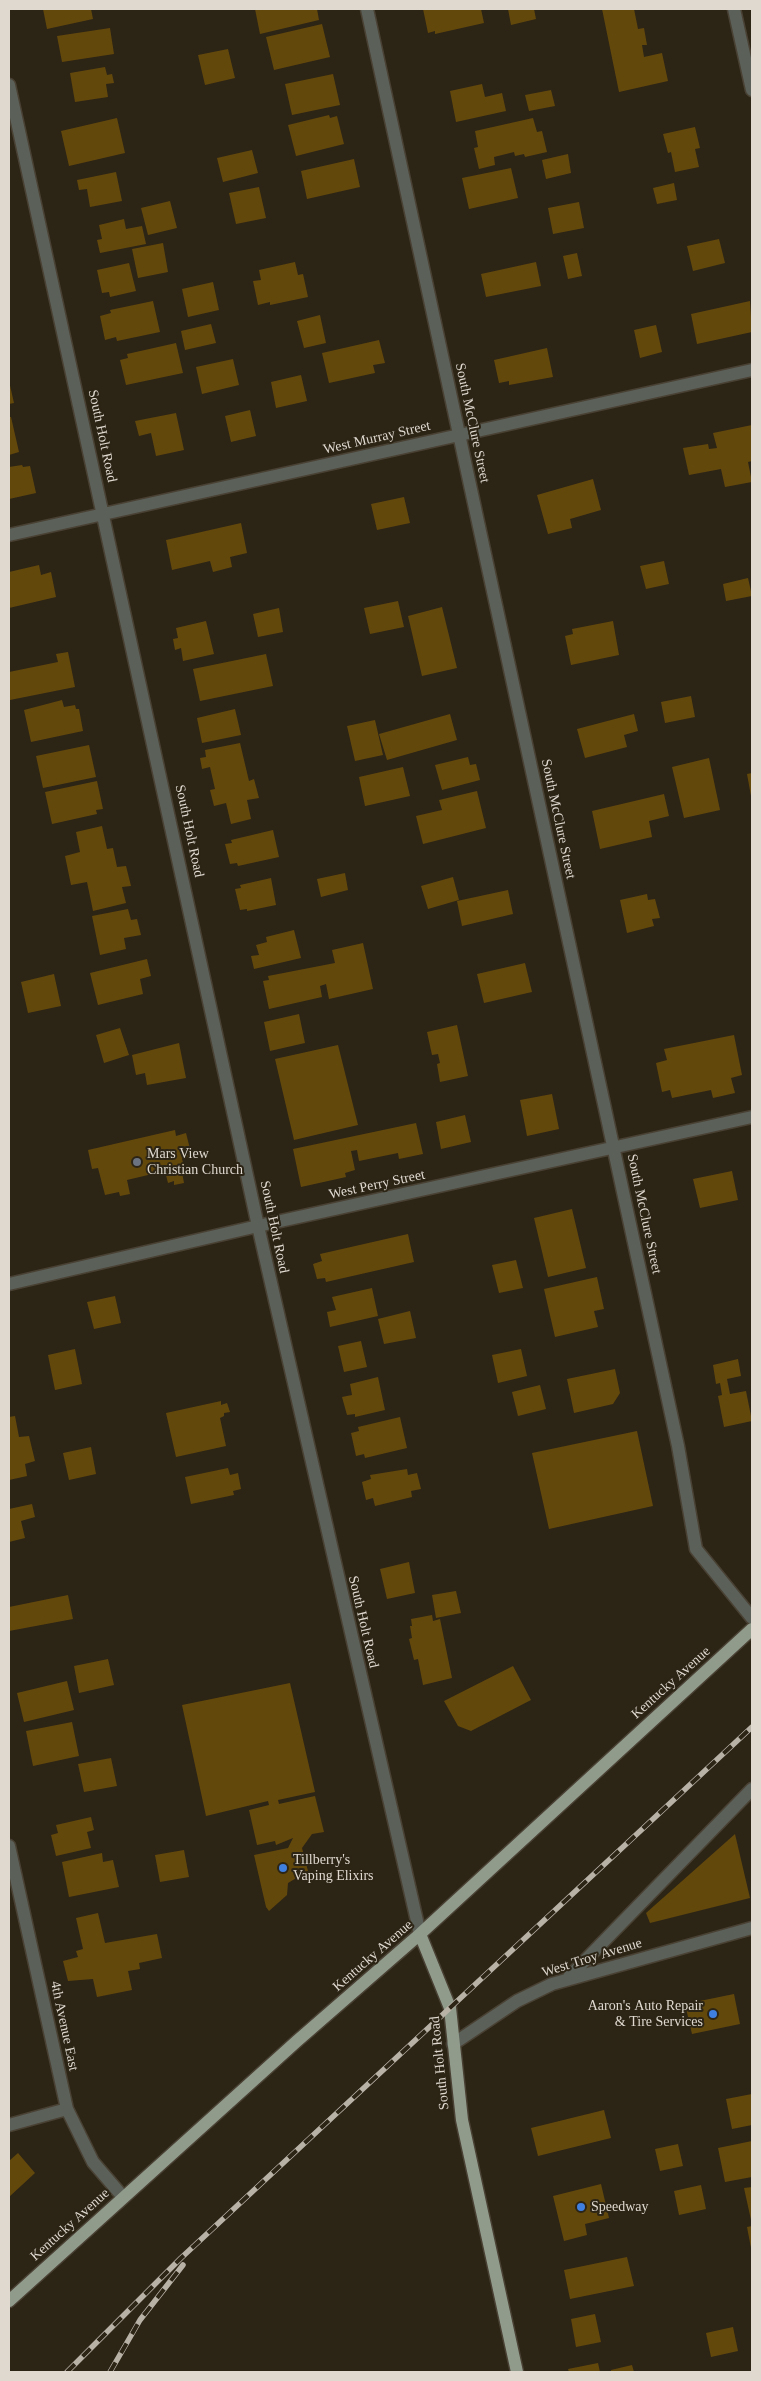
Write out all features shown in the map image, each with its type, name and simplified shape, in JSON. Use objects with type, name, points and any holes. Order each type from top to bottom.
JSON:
[{"type":"main road","name":"Kentucky Avenue","points":[[9,2301],[420,1934],[752,1629]]},
{"type":"main road","name":"South Holt Road","points":[[420,1934],[450,2008],[452,2044],[462,2120],[517,2372]]},
{"type":"street","name":"South McClure Street","points":[[367,9],[678,1446],[696,1549],[752,1618]]},
{"type":"street","points":[[734,9],[752,90]]},
{"type":"street","name":"South Holt Road","points":[[9,85],[258,1226],[420,1934]]},
{"type":"street","name":"West Murray Street","points":[[9,535],[752,370]]},
{"type":"street","name":"West Perry Street","points":[[9,1284],[258,1226],[752,1117]]},
{"type":"street","points":[[568,1978],[752,1788]]},
{"type":"street","name":"4th Avenue East","points":[[9,1846],[67,2109],[93,2162],[124,2198]]},
{"type":"street","name":"West Troy Avenue","points":[[452,2044],[518,2001],[568,1978],[752,1928]]},
{"type":"street","points":[[9,2125],[67,2109]]},
{"type":"building","points":[[43,9],[91,9],[93,19],[47,29]]},
{"type":"building","points":[[255,9],[317,9],[319,20],[260,34]]},
{"type":"building","points":[[423,9],[481,9],[484,23],[435,34],[435,31],[428,33]]},
{"type":"building","points":[[508,9],[534,9],[536,19],[511,25]]},
{"type":"building","points":[[602,9],[634,9],[638,29],[644,28],[647,45],[642,45],[644,57],[662,53],[668,81],[619,92]]},
{"type":"building","points":[[322,24],[330,57],[274,70],[266,37]]},
{"type":"building","points":[[110,28],[114,54],[62,62],[57,36]]},
{"type":"building","points":[[228,49],[235,78],[205,85],[198,55]]},
{"type":"building","points":[[105,67],[107,75],[112,74],[114,83],[106,84],[108,97],[75,102],[70,73]]},
{"type":"building","points":[[333,74],[340,105],[292,115],[285,84]]},
{"type":"building","points":[[482,84],[485,97],[502,93],[506,111],[456,122],[450,91]]},
{"type":"building","points":[[551,90],[555,106],[529,111],[525,95]]},
{"type":"building","points":[[329,115],[330,118],[337,116],[344,144],[296,156],[288,125]]},
{"type":"building","points":[[117,118],[125,153],[69,166],[61,131]]},
{"type":"building","points":[[533,118],[537,132],[542,131],[547,152],[525,157],[524,154],[515,156],[514,152],[494,157],[495,165],[479,169],[474,148],[478,147],[475,131]]},
{"type":"building","points":[[695,127],[700,148],[695,149],[699,167],[675,172],[671,152],[668,153],[663,134]]},
{"type":"building","points":[[252,150],[258,173],[223,182],[217,158]]},
{"type":"building","points":[[568,154],[571,173],[546,179],[542,160]]},
{"type":"building","points":[[354,159],[360,187],[307,199],[301,171]]},
{"type":"building","points":[[511,168],[518,198],[469,209],[462,178]]},
{"type":"building","points":[[116,172],[122,201],[90,207],[87,189],[79,190],[77,180]]},
{"type":"building","points":[[674,183],[677,200],[657,204],[653,188]]},
{"type":"building","points":[[259,187],[266,218],[236,224],[229,193]]},
{"type":"building","points":[[170,201],[177,228],[148,235],[141,208]]},
{"type":"building","points":[[579,202],[584,228],[553,234],[548,208]]},
{"type":"building","points":[[124,219],[126,229],[142,226],[146,244],[100,253],[97,240],[102,239],[99,225]]},
{"type":"building","points":[[719,239],[725,263],[693,271],[687,246]]},
{"type":"building","points":[[163,243],[168,272],[138,278],[132,249]]},
{"type":"building","points":[[577,253],[582,276],[568,279],[563,256]]},
{"type":"building","points":[[295,262],[298,275],[303,274],[308,297],[270,305],[270,302],[258,305],[253,281],[261,280],[259,270]]},
{"type":"building","points":[[536,262],[541,286],[486,297],[481,274]]},
{"type":"building","points":[[129,263],[136,291],[110,297],[109,292],[102,293],[97,270]]},
{"type":"building","points":[[213,282],[219,310],[188,317],[182,289]]},
{"type":"building","points":[[153,301],[160,332],[117,341],[116,337],[105,340],[100,316],[111,313],[110,310]]},
{"type":"building","points":[[750,301],[752,332],[697,344],[691,314]]},
{"type":"building","points":[[320,315],[326,343],[304,348],[297,321]]},
{"type":"building","points":[[211,324],[216,343],[185,350],[181,331]]},
{"type":"building","points":[[656,325],[662,352],[640,358],[634,330]]},
{"type":"building","points":[[379,340],[385,363],[373,365],[375,373],[329,383],[322,353]]},
{"type":"building","points":[[176,343],[183,373],[126,385],[120,360],[128,358],[127,354]]},
{"type":"building","points":[[547,348],[553,377],[509,385],[509,381],[499,383],[494,360]]},
{"type":"building","points":[[233,359],[239,385],[202,394],[196,367]]},
{"type":"building","points":[[301,375],[307,401],[276,408],[271,382]]},
{"type":"building","points":[[9,381],[14,403],[9,404]]},
{"type":"building","points":[[250,410],[256,436],[231,442],[225,416]]},
{"type":"building","points":[[176,413],[184,450],[156,456],[151,433],[139,436],[135,421]]},
{"type":"building","points":[[9,417],[11,417],[19,452],[9,455]]},
{"type":"building","points":[[752,425],[752,461],[748,462],[752,482],[725,487],[721,469],[689,475],[683,448],[708,444],[709,449],[717,448],[713,433]]},
{"type":"building","points":[[22,465],[23,467],[30,466],[36,493],[9,499],[9,467]]},
{"type":"building","points":[[593,479],[601,510],[570,519],[572,528],[548,534],[537,495]]},
{"type":"building","points":[[404,497],[410,523],[377,530],[371,504]]},
{"type":"building","points":[[241,523],[247,553],[230,557],[232,567],[213,572],[210,561],[172,570],[166,540]]},
{"type":"building","points":[[664,561],[669,584],[646,589],[640,566]]},
{"type":"building","points":[[39,565],[41,575],[51,572],[56,597],[9,608],[9,572]]},
{"type":"building","points":[[748,578],[752,596],[726,601],[723,584]]},
{"type":"building","points":[[398,601],[404,627],[370,634],[364,608]]},
{"type":"building","points":[[442,607],[457,668],[422,676],[408,616]]},
{"type":"building","points":[[279,608],[283,632],[258,637],[253,614]]},
{"type":"building","points":[[206,621],[214,654],[183,661],[181,648],[175,650],[173,639],[178,638],[176,628]]},
{"type":"building","points":[[613,621],[619,655],[571,665],[565,636],[573,634],[572,629]]},
{"type":"building","points":[[68,652],[75,687],[10,700],[9,672],[58,662],[56,654]]},
{"type":"building","points":[[266,654],[273,686],[200,701],[193,669]]},
{"type":"building","points":[[691,696],[695,717],[665,723],[661,702]]},
{"type":"building","points":[[62,700],[64,707],[75,705],[76,709],[79,709],[83,731],[31,742],[24,710]]},
{"type":"building","points":[[235,709],[241,735],[202,743],[197,718]]},
{"type":"building","points":[[450,714],[457,740],[387,760],[379,734]]},
{"type":"building","points":[[634,714],[638,731],[624,735],[627,747],[585,758],[577,729]]},
{"type":"building","points":[[375,720],[383,755],[355,761],[347,726]]},
{"type":"building","points":[[240,743],[249,781],[254,779],[259,798],[247,800],[251,819],[231,824],[226,803],[214,806],[210,790],[215,789],[210,767],[202,769],[200,758],[206,757],[205,750]]},
{"type":"building","points":[[89,745],[96,777],[43,788],[36,756]]},
{"type":"building","points":[[468,757],[470,765],[476,764],[480,780],[442,790],[435,765]]},
{"type":"building","points":[[709,758],[720,810],[684,818],[672,767]]},
{"type":"building","points":[[403,767],[410,796],[365,806],[359,777]]},
{"type":"building","points":[[752,773],[752,796],[751,796],[747,774]]},
{"type":"building","points":[[97,781],[103,809],[96,810],[97,814],[52,824],[45,792]]},
{"type":"building","points":[[477,791],[486,828],[423,844],[416,816],[442,810],[439,800]]},
{"type":"building","points":[[664,794],[669,816],[649,821],[652,837],[600,849],[592,811]]},
{"type":"building","points":[[102,826],[107,849],[113,848],[117,867],[126,866],[131,886],[122,887],[126,903],[93,911],[87,882],[71,885],[65,856],[80,852],[76,832]]},
{"type":"building","points":[[273,830],[279,857],[238,866],[237,863],[230,864],[225,844],[232,843],[231,840]]},
{"type":"building","points":[[345,873],[348,890],[321,897],[317,879]]},
{"type":"building","points":[[453,877],[459,900],[428,909],[421,886]]},
{"type":"building","points":[[271,878],[276,905],[247,911],[247,909],[240,910],[235,889],[241,888],[240,885]]},
{"type":"building","points":[[508,890],[513,914],[462,926],[457,901]]},
{"type":"building","points":[[647,894],[648,900],[655,899],[660,918],[652,919],[654,926],[627,933],[620,900]]},
{"type":"building","points":[[128,909],[131,920],[137,919],[141,935],[124,938],[126,949],[100,955],[92,916]]},
{"type":"building","points":[[294,930],[301,958],[254,969],[251,956],[259,955],[256,945],[267,942],[266,937]]},
{"type":"building","points":[[363,943],[373,989],[329,999],[326,984],[320,986],[322,997],[269,1009],[263,981],[269,980],[268,976],[335,963],[332,950]]},
{"type":"building","points":[[147,959],[151,976],[140,979],[143,994],[98,1005],[90,973]]},
{"type":"building","points":[[525,963],[532,992],[484,1003],[477,974]]},
{"type":"building","points":[[54,974],[61,1006],[28,1013],[21,982]]},
{"type":"building","points":[[299,1014],[305,1043],[270,1051],[264,1022]]},
{"type":"building","points":[[457,1025],[468,1076],[440,1082],[437,1064],[440,1063],[438,1054],[432,1055],[427,1032]]},
{"type":"building","points":[[120,1028],[129,1055],[104,1063],[96,1035]]},
{"type":"building","points":[[734,1035],[742,1075],[731,1078],[735,1093],[713,1098],[711,1090],[672,1098],[670,1090],[662,1092],[656,1063],[667,1060],[664,1049]]},
{"type":"building","points":[[179,1043],[186,1078],[147,1085],[145,1073],[136,1075],[132,1055]]},
{"type":"building","points":[[338,1045],[358,1125],[294,1140],[275,1059]]},
{"type":"building","points":[[552,1094],[559,1129],[527,1136],[520,1100]]},
{"type":"building","points":[[465,1115],[471,1142],[441,1149],[436,1122]]},
{"type":"building","points":[[416,1123],[423,1154],[399,1159],[398,1153],[359,1161],[357,1150],[351,1151],[355,1170],[345,1173],[346,1177],[301,1187],[293,1149]]},
{"type":"building","name":"Mars View Christian Church","points":[[175,1130],[176,1136],[186,1133],[192,1157],[182,1159],[184,1166],[181,1167],[184,1183],[174,1185],[174,1181],[168,1183],[165,1171],[127,1180],[130,1194],[120,1196],[119,1192],[105,1195],[98,1168],[92,1169],[88,1150]]},
{"type":"building","points":[[732,1171],[738,1200],[700,1208],[693,1179]]},
{"type":"building","points":[[572,1209],[586,1268],[548,1277],[534,1218]]},
{"type":"building","points":[[408,1234],[414,1262],[326,1282],[325,1278],[317,1279],[313,1264],[322,1261],[320,1254]]},
{"type":"building","points":[[516,1260],[523,1288],[499,1293],[492,1265]]},
{"type":"building","points":[[597,1277],[604,1309],[594,1311],[598,1327],[555,1337],[544,1289]]},
{"type":"building","points":[[372,1288],[378,1316],[330,1327],[327,1312],[336,1310],[332,1297]]},
{"type":"building","points":[[115,1296],[121,1323],[94,1329],[87,1302]]},
{"type":"building","points":[[410,1311],[416,1338],[384,1344],[378,1319]]},
{"type":"building","points":[[361,1341],[367,1367],[344,1372],[338,1346]]},
{"type":"building","points":[[75,1349],[82,1384],[55,1390],[48,1355]]},
{"type":"building","points":[[521,1349],[527,1376],[498,1383],[492,1355]]},
{"type":"building","points":[[738,1359],[741,1376],[727,1379],[730,1394],[746,1391],[752,1421],[724,1427],[718,1396],[722,1395],[720,1383],[716,1384],[713,1365]]},
{"type":"building","points":[[615,1369],[620,1393],[613,1404],[574,1413],[567,1379]]},
{"type":"building","points":[[378,1377],[385,1410],[355,1417],[355,1414],[347,1415],[342,1397],[352,1395],[350,1384]]},
{"type":"building","points":[[540,1385],[546,1409],[518,1416],[512,1392]]},
{"type":"building","points":[[221,1401],[221,1405],[227,1403],[230,1412],[224,1413],[224,1416],[220,1418],[226,1446],[176,1457],[166,1413]]},
{"type":"building","points":[[15,1416],[19,1437],[29,1436],[35,1461],[25,1464],[27,1476],[9,1480],[9,1417]]},
{"type":"building","points":[[400,1417],[407,1448],[365,1458],[364,1454],[356,1456],[351,1433],[359,1431],[358,1427]]},
{"type":"building","points":[[637,1431],[653,1506],[549,1529],[532,1453]]},
{"type":"building","points":[[91,1447],[96,1474],[69,1480],[63,1453]]},
{"type":"building","points":[[228,1468],[230,1475],[238,1473],[241,1489],[233,1491],[234,1495],[191,1504],[185,1477]]},
{"type":"building","points":[[407,1469],[408,1475],[417,1473],[421,1489],[411,1491],[412,1497],[375,1506],[373,1498],[366,1500],[362,1482],[371,1479],[370,1475]]},
{"type":"building","points":[[32,1504],[35,1517],[21,1521],[25,1538],[9,1542],[9,1509]]},
{"type":"building","points":[[409,1562],[415,1593],[387,1599],[380,1569]]},
{"type":"building","points":[[456,1591],[461,1613],[436,1618],[432,1595]]},
{"type":"building","points":[[68,1595],[73,1619],[9,1631],[9,1607]]},
{"type":"building","points":[[432,1615],[433,1621],[440,1619],[452,1678],[423,1685],[418,1659],[414,1660],[409,1639],[412,1638],[410,1626],[412,1626],[411,1619]]},
{"type":"building","points":[[108,1659],[114,1685],[79,1693],[74,1666]]},
{"type":"building","points":[[513,1666],[531,1700],[471,1731],[458,1726],[444,1701]]},
{"type":"building","points":[[67,1681],[74,1710],[24,1722],[17,1693]]},
{"type":"building","points":[[290,1683],[315,1792],[278,1800],[279,1804],[315,1796],[324,1832],[312,1834],[302,1848],[308,1871],[288,1883],[287,1895],[269,1911],[266,1907],[254,1855],[288,1848],[293,1838],[276,1845],[275,1841],[257,1845],[249,1810],[269,1805],[268,1801],[206,1816],[182,1705]]},
{"type":"building","points":[[72,1722],[79,1756],[33,1766],[26,1731]]},
{"type":"building","points":[[111,1758],[117,1786],[84,1792],[78,1764]]},
{"type":"building","points":[[91,1817],[94,1830],[87,1832],[91,1848],[56,1856],[51,1835],[58,1833],[56,1825]]},
{"type":"building","points":[[735,1834],[750,1898],[650,1923],[646,1913]]},
{"type":"building","points":[[184,1850],[189,1877],[160,1882],[155,1855]]},
{"type":"building","points":[[102,1853],[103,1862],[113,1860],[119,1887],[69,1897],[62,1862]]},
{"type":"building","points":[[98,1913],[105,1943],[157,1934],[162,1958],[139,1963],[140,1969],[128,1971],[132,1990],[97,1997],[93,1979],[68,1981],[63,1961],[78,1957],[76,1951],[83,1949],[76,1918]]},
{"type":"building","name":"Aaron's Auto Repair & Tire Services","points":[[734,1994],[740,2024],[692,2034],[685,2004]]},
{"type":"building","points":[[752,2094],[752,2125],[732,2129],[726,2099]]},
{"type":"building","points":[[604,2110],[611,2138],[538,2156],[531,2128]]},
{"type":"building","points":[[752,2141],[752,2177],[725,2182],[718,2148]]},
{"type":"building","points":[[678,2144],[683,2166],[660,2171],[655,2149]]},
{"type":"building","points":[[18,2153],[35,2173],[9,2197],[9,2161]]},
{"type":"building","name":"Speedway","points":[[601,2184],[609,2218],[585,2224],[587,2235],[564,2241],[553,2196]]},
{"type":"building","points":[[701,2185],[706,2209],[679,2215],[674,2191]]},
{"type":"building","points":[[752,2187],[752,2220],[751,2220],[744,2188]]},
{"type":"building","points":[[752,2226],[752,2248],[751,2248],[747,2227]]},
{"type":"building","points":[[627,2257],[634,2286],[570,2299],[564,2270]]},
{"type":"building","points":[[595,2314],[601,2342],[576,2347],[571,2319]]},
{"type":"building","points":[[733,2327],[738,2351],[711,2357],[706,2333]]},
{"type":"building","points":[[598,2363],[600,2372],[569,2372],[568,2369]]},
{"type":"building","points":[[632,2365],[634,2372],[611,2372],[611,2370]]},
{"type":"railway","points":[[67,2372],[181,2258],[752,1727]]},
{"type":"railway","points":[[110,2372],[140,2320],[183,2265]]},
{"type":"place","name":"Mars View Christian Church","points":[[137,1162]]},
{"type":"place","name":"Tillberry's Vaping Elixirs","points":[[283,1868]]},
{"type":"place","name":"Aaron's Auto Repair & Tire Services","points":[[713,2014]]},
{"type":"place","name":"Speedway","points":[[581,2207]]}]
